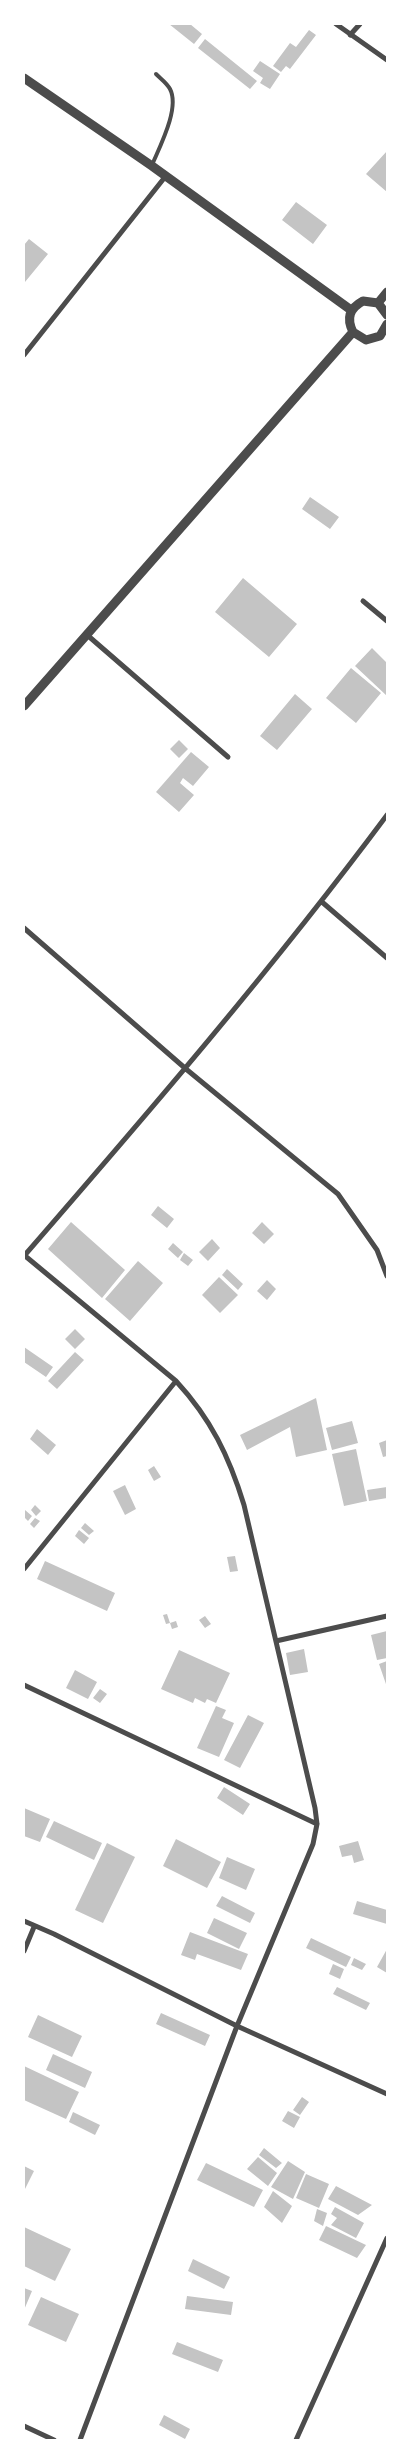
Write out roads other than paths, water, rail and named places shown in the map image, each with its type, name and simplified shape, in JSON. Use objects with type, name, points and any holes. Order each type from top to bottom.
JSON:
[{"type":"street","points":[[336,24],[387,60]]},
{"type":"street","points":[[350,35],[360,24]]},
{"type":"street","points":[[24,78],[152,166],[164,177],[351,310]]},
{"type":"street","points":[[24,355],[164,177]]},
{"type":"street","points":[[378,303],[387,292]]},
{"type":"street","points":[[386,331],[373,339],[366,340],[352,332],[348,318],[351,310],[363,301],[378,303],[387,315]]},
{"type":"street","points":[[24,706],[352,332]]},
{"type":"street","points":[[363,601],[387,621]]},
{"type":"street","points":[[86,634],[228,757]]},
{"type":"street","points":[[80,2440],[238,2026],[313,1844],[316,1824],[315,1808],[244,1504],[233,1469],[213,1427],[193,1399],[176,1381],[24,1255],[186,1069],[322,902],[387,815]]},
{"type":"street","points":[[322,902],[387,958]]},
{"type":"street","points":[[24,928],[186,1069],[338,1194],[377,1250],[387,1276]]},
{"type":"street","points":[[24,1569],[176,1381]]},
{"type":"street","points":[[276,1641],[387,1616]]},
{"type":"street","points":[[24,1685],[316,1824]]},
{"type":"street","points":[[24,1921],[34,1927],[54,1934],[238,2026],[387,2094]]},
{"type":"street","points":[[24,1951],[34,1927]]},
{"type":"street","points":[[296,2440],[387,2238]]},
{"type":"street","points":[[24,2426],[54,2440]]},
{"type":"lane","points":[[152,166],[172,113],[174,99],[170,88],[156,74]]}]
